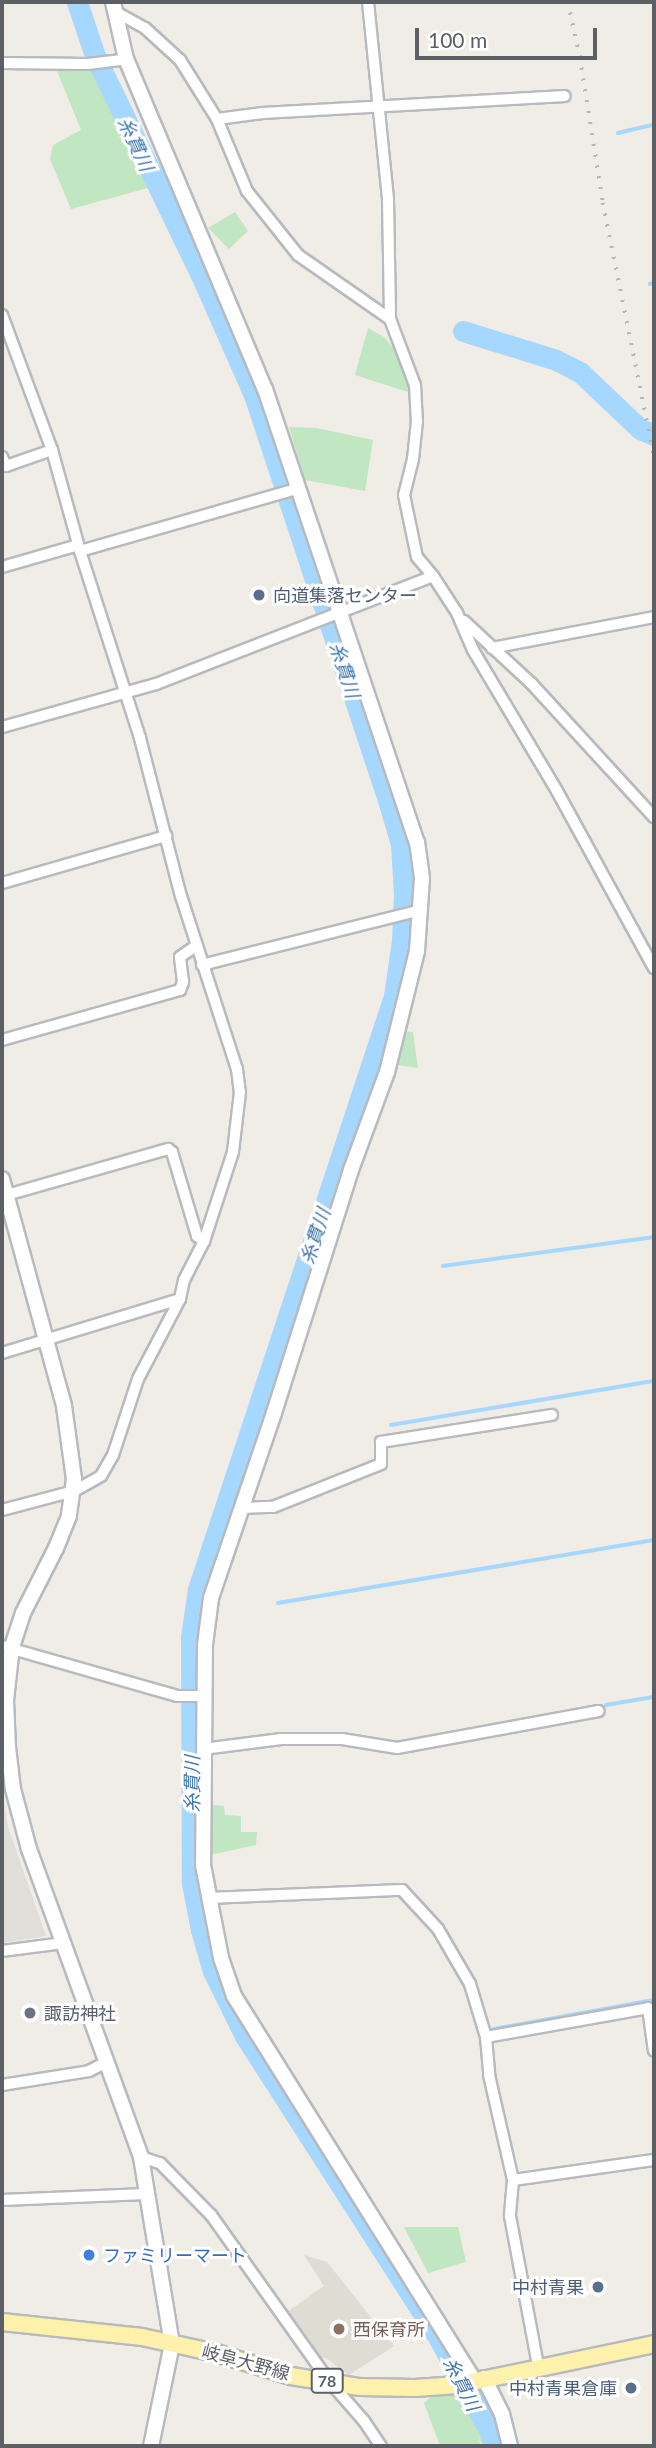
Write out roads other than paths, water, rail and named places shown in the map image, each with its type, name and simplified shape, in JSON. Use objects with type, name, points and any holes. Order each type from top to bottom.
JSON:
[{"type":"main road","name":"岐阜大野線","points":[[2,2322],[142,2337],[216,2353],[291,2376],[360,2387],[415,2388],[479,2379],[654,2344]]},
{"type":"street","points":[[368,2],[391,243],[390,320],[415,385],[417,421],[413,459],[404,495],[417,557],[457,613],[473,650],[557,791],[654,968]]},
{"type":"street","points":[[115,7],[145,28],[180,60],[217,119],[247,191],[298,255],[390,320]]},
{"type":"street","points":[[115,7],[119,61],[250,348],[336,612],[417,842],[422,878],[415,911],[417,951],[387,1072],[351,1170],[274,1413],[211,1598],[200,1696],[203,1866],[208,1898],[221,1958],[234,1996],[502,2414],[510,2446]]},
{"type":"street","points":[[2,63],[88,64],[119,61]]},
{"type":"street","points":[[217,119],[262,113],[565,96]]},
{"type":"street","points":[[2,315],[52,450],[79,548],[126,693],[196,946],[237,1069],[240,1092],[236,1142],[204,1241],[184,1280],[180,1299],[138,1379],[113,1455],[101,1476],[74,1491],[2,1510]]},
{"type":"street","points":[[2,457],[6,466],[52,450]]},
{"type":"street","points":[[2,567],[295,489]]},
{"type":"street","points":[[2,727],[126,693],[221,660],[336,612],[433,576]]},
{"type":"street","points":[[457,613],[531,683],[654,817]]},
{"type":"street","points":[[492,648],[654,617]]},
{"type":"street","points":[[2,883],[166,836]]},
{"type":"street","points":[[202,965],[415,911]]},
{"type":"street","points":[[2,1040],[180,990],[183,982],[180,957],[196,946]]},
{"type":"street","points":[[4,1196],[168,1150],[172,1152],[197,1236],[204,1241]]},
{"type":"street","points":[[2,1179],[4,1196],[64,1406],[74,1491],[57,1548],[7,1646],[6,1700],[13,1789],[29,1849],[141,2157],[172,2344],[151,2446]]},
{"type":"street","points":[[2,1353],[180,1299]]},
{"type":"street","points":[[240,1508],[273,1507],[381,1464],[381,1442],[552,1415]]},
{"type":"street","points":[[7,1646],[183,1696],[200,1696]]},
{"type":"street","points":[[203,1749],[281,1739],[342,1739],[397,1748],[599,1711]]},
{"type":"street","points":[[208,1898],[402,1890],[438,1929],[459,1960],[470,1984],[486,2037],[491,2086],[513,2180],[510,2216],[538,2366]]},
{"type":"street","points":[[2,1951],[64,1943]]},
{"type":"street","points":[[486,2037],[648,2008],[654,2051]]},
{"type":"street","points":[[2,2085],[89,2071],[105,2063]]},
{"type":"street","points":[[141,2157],[160,2163],[211,2216],[329,2381],[364,2421],[381,2446]]},
{"type":"street","points":[[513,2180],[654,2160]]},
{"type":"street","points":[[2,2200],[146,2193]]},
{"type":"waterway","name":"糸貫川","points":[[77,2],[95,56],[201,275],[254,395],[401,844],[404,894],[402,941],[394,996],[198,1589],[191,1637],[192,1883],[201,1930],[213,1971],[245,2036],[438,2337],[491,2434],[494,2446]]},
{"type":"waterway","points":[[618,133],[654,125]]},
{"type":"waterway","points":[[650,284],[654,283]]},
{"type":"waterway","points":[[463,331],[556,360],[581,373],[640,429],[654,435]]},
{"type":"waterway","points":[[443,1266],[654,1237]]},
{"type":"waterway","points":[[391,1425],[654,1381]]},
{"type":"waterway","points":[[278,1603],[654,1540]]},
{"type":"waterway","points":[[606,1705],[654,1697]]},
{"type":"waterway","points":[[494,2029],[654,2000]]},
{"type":"railway","points":[[568,2],[580,57],[603,203],[654,456]]},
{"type":"place","name":"向道集落センター","points":[[259,595]]},
{"type":"place","name":"諏訪神社","points":[[30,2013]]},
{"type":"place","name":"ファミリーマート","points":[[89,2255]]},
{"type":"place","name":"中村青果","points":[[598,2287]]},
{"type":"place","name":"西保育所","points":[[339,2329]]},
{"type":"place","name":"中村青果倉庫","points":[[631,2388]]}]
